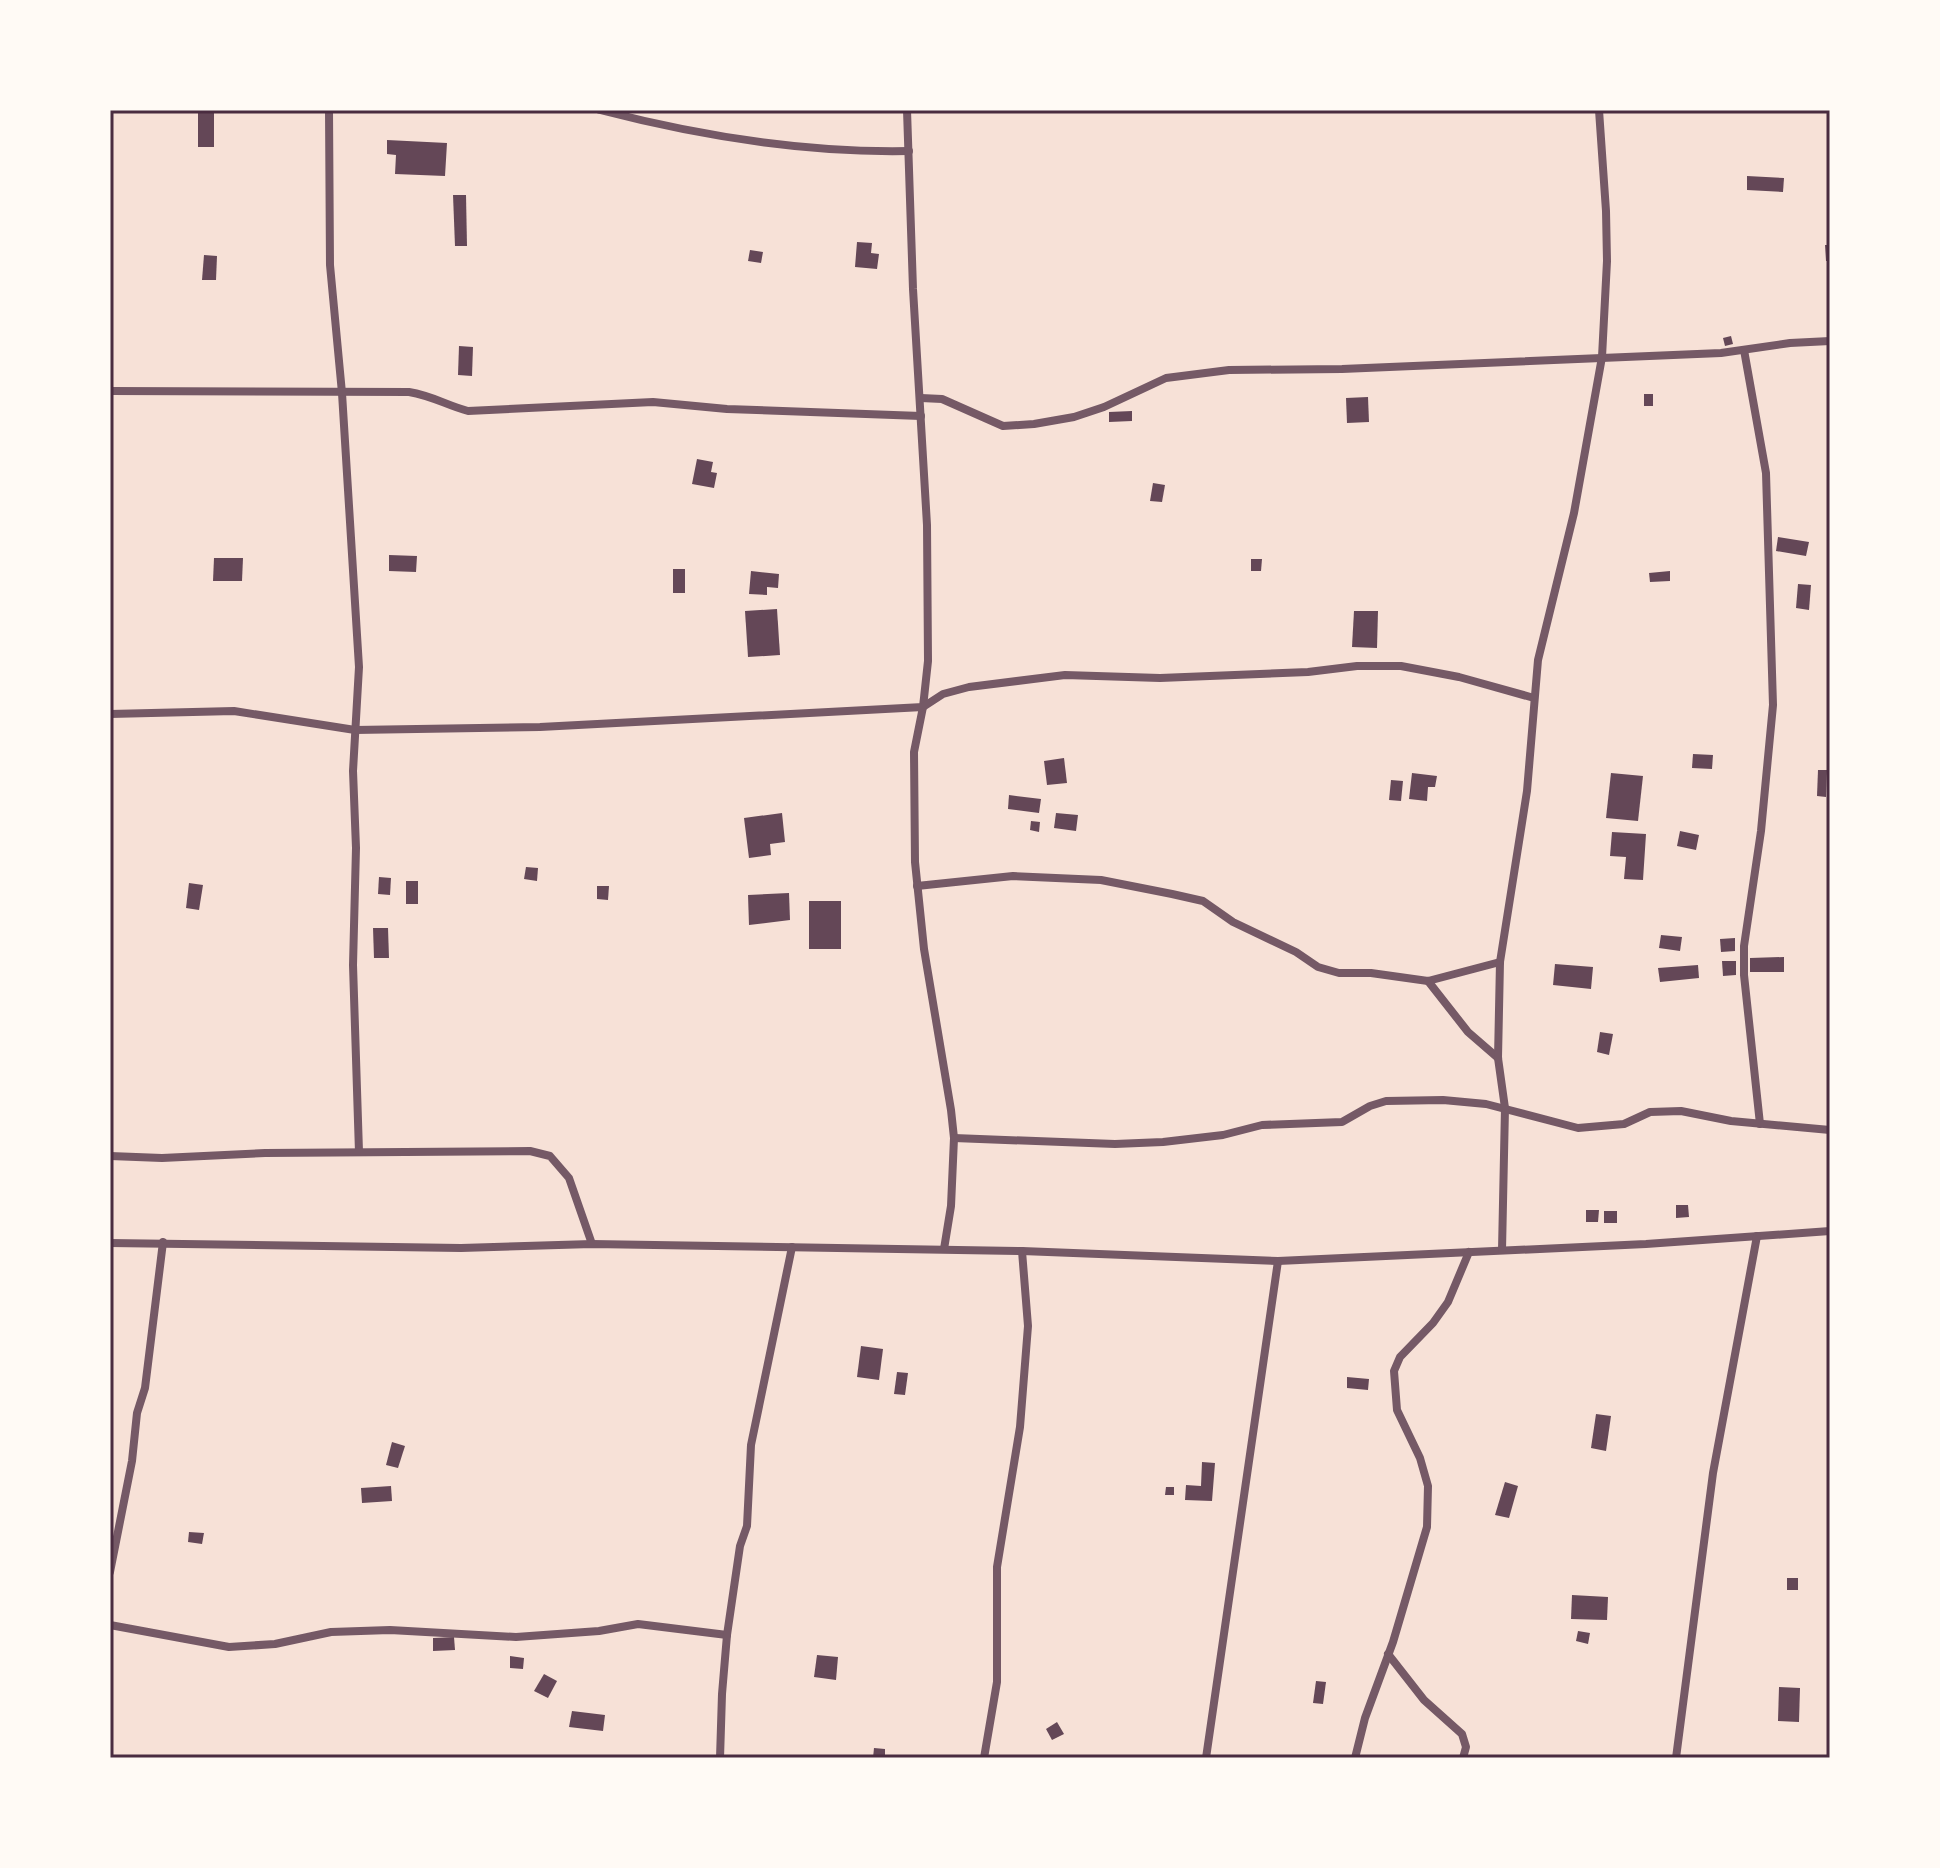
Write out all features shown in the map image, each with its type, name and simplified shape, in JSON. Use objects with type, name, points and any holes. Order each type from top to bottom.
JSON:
[{"type":"street","points":[[329,110],[330,265],[342,393],[359,667],[355,730],[353,965],[359,1152]]},
{"type":"street","points":[[600,110],[641,121],[772,145],[909,151]]},
{"type":"street","points":[[907,110],[913,289],[928,555],[928,661],[914,752],[917,886],[954,1138],[951,1206],[944,1249]]},
{"type":"street","points":[[1502,1250],[1505,1108],[1498,1058],[1500,962],[1527,791],[1534,698],[1549,607],[1574,513],[1602,357],[1607,261],[1599,110]]},
{"type":"street","points":[[921,398],[942,399],[1003,426],[1074,417],[1104,407],[1166,378],[1229,370],[1342,369],[1721,353],[1830,341]]},
{"type":"street","points":[[1744,350],[1766,473],[1773,705],[1761,831],[1744,946],[1744,975],[1760,1124]]},
{"type":"street","points":[[110,391],[409,392],[434,397],[468,411],[653,402],[727,409],[921,416]]},
{"type":"street","points":[[110,714],[234,711],[355,730],[540,727],[923,707],[943,694],[969,687],[1065,675],[1160,678],[1308,672],[1357,666],[1401,666],[1459,677],[1534,698]]},
{"type":"street","points":[[917,886],[1013,876],[1101,880],[1203,901],[1233,922],[1296,952],[1318,967],[1339,973],[1371,973],[1428,981],[1500,962]]},
{"type":"street","points":[[1428,981],[1468,1032],[1498,1058]]},
{"type":"street","points":[[954,1138],[1115,1144],[1163,1142],[1223,1135],[1262,1125],[1342,1122],[1386,1101],[1443,1100],[1505,1108],[1578,1128],[1624,1124],[1650,1112],[1681,1111],[1731,1121],[1830,1130]]},
{"type":"street","points":[[110,1156],[162,1158],[530,1151],[550,1156],[569,1178],[592,1244]]},
{"type":"street","points":[[110,1243],[461,1248],[592,1244],[944,1249],[1278,1261],[1830,1231]]},
{"type":"street","points":[[1676,1758],[1713,1473],[1757,1236]]},
{"type":"street","points":[[110,1572],[132,1461],[137,1413],[145,1388],[163,1242]]},
{"type":"street","points":[[720,1758],[727,1635],[740,1546],[747,1526],[751,1445],[792,1247]]},
{"type":"street","points":[[984,1758],[997,1682],[997,1567],[1020,1427],[1028,1326],[1022,1251]]},
{"type":"street","points":[[1355,1758],[1427,1527],[1428,1486],[1420,1458],[1397,1410],[1394,1371],[1400,1357],[1433,1323],[1448,1302],[1469,1252]]},
{"type":"street","points":[[1206,1758],[1278,1261]]},
{"type":"street","points":[[110,1625],[229,1647],[275,1644],[331,1632],[390,1630],[516,1637],[599,1631],[638,1624],[727,1635]]},
{"type":"street","points":[[1388,1654],[1424,1700],[1462,1734],[1466,1747],[1463,1758]]},
{"type":"building","points":[[198,110],[214,110],[214,147],[198,147]]},
{"type":"building","points":[[387,140],[447,143],[445,176],[395,174],[396,155],[387,154]]},
{"type":"building","points":[[1747,176],[1784,178],[1783,192],[1747,190]]},
{"type":"building","points":[[453,195],[466,195],[467,246],[455,246]]},
{"type":"building","points":[[857,242],[872,243],[871,253],[879,254],[877,269],[855,267]]},
{"type":"building","points":[[1825,245],[1830,245],[1830,261],[1826,261]]},
{"type":"building","points":[[750,250],[763,252],[761,263],[748,261]]},
{"type":"building","points":[[204,255],[217,256],[216,280],[202,280]]},
{"type":"building","points":[[1731,336],[1733,344],[1725,346],[1723,338]]},
{"type":"building","points":[[459,346],[473,347],[472,376],[458,375]]},
{"type":"building","points":[[1644,394],[1653,394],[1653,406],[1644,406]]},
{"type":"building","points":[[1368,397],[1369,422],[1347,423],[1346,398]]},
{"type":"building","points":[[1132,411],[1132,421],[1109,422],[1109,412]]},
{"type":"building","points":[[697,459],[713,462],[711,472],[717,473],[714,488],[692,484]]},
{"type":"building","points":[[1153,483],[1165,485],[1162,502],[1150,501]]},
{"type":"building","points":[[1778,537],[1809,542],[1806,556],[1776,551]]},
{"type":"building","points":[[389,555],[417,556],[416,572],[389,571]]},
{"type":"building","points":[[214,558],[243,558],[242,581],[213,581]]},
{"type":"building","points":[[1251,559],[1262,559],[1261,571],[1251,571]]},
{"type":"building","points":[[673,569],[685,569],[685,593],[673,593]]},
{"type":"building","points":[[751,571],[779,574],[778,588],[767,587],[767,595],[749,594]]},
{"type":"building","points":[[1670,571],[1670,581],[1650,582],[1649,573]]},
{"type":"building","points":[[1798,584],[1811,585],[1809,610],[1796,608]]},
{"type":"building","points":[[777,609],[780,655],[748,657],[745,611]]},
{"type":"building","points":[[1354,611],[1378,611],[1377,648],[1352,647]]},
{"type":"building","points":[[1693,754],[1713,755],[1712,769],[1692,768]]},
{"type":"building","points":[[1064,758],[1067,783],[1047,785],[1044,761]]},
{"type":"building","points":[[1818,770],[1827,770],[1826,797],[1817,796]]},
{"type":"building","points":[[1412,773],[1437,776],[1435,787],[1428,787],[1427,801],[1409,799]]},
{"type":"building","points":[[1611,773],[1643,776],[1638,821],[1606,818]]},
{"type":"building","points":[[1391,780],[1403,781],[1401,801],[1389,800]]},
{"type":"building","points":[[1009,795],[1041,799],[1039,813],[1008,809]]},
{"type":"building","points":[[782,813],[785,842],[770,844],[771,855],[749,858],[744,818]]},
{"type":"building","points":[[1056,813],[1078,815],[1076,831],[1054,828]]},
{"type":"building","points":[[1031,821],[1040,822],[1039,832],[1030,830]]},
{"type":"building","points":[[1680,831],[1699,835],[1696,850],[1677,846]]},
{"type":"building","points":[[1612,832],[1646,834],[1643,880],[1624,879],[1626,857],[1610,856]]},
{"type":"building","points":[[526,867],[538,868],[537,881],[524,879]]},
{"type":"building","points":[[379,877],[391,878],[390,895],[378,894]]},
{"type":"building","points":[[406,881],[418,881],[418,904],[406,904]]},
{"type":"building","points":[[189,883],[203,885],[199,910],[186,908]]},
{"type":"building","points":[[597,886],[609,886],[608,900],[597,899]]},
{"type":"building","points":[[789,893],[790,920],[749,925],[748,895]]},
{"type":"building","points":[[809,901],[841,901],[841,949],[809,949]]},
{"type":"building","points":[[373,928],[388,928],[389,958],[374,958]]},
{"type":"building","points":[[1661,935],[1682,937],[1680,951],[1659,948]]},
{"type":"building","points":[[1735,938],[1735,951],[1721,952],[1720,939]]},
{"type":"building","points":[[1784,957],[1784,972],[1750,972],[1750,958]]},
{"type":"building","points":[[1722,961],[1736,961],[1736,975],[1723,976]]},
{"type":"building","points":[[1555,964],[1593,967],[1591,989],[1553,985]]},
{"type":"building","points":[[1698,965],[1699,978],[1660,982],[1658,968]]},
{"type":"building","points":[[1600,1032],[1613,1034],[1609,1055],[1597,1052]]},
{"type":"building","points":[[1676,1205],[1688,1205],[1689,1217],[1676,1218]]},
{"type":"building","points":[[1586,1210],[1599,1210],[1598,1222],[1586,1222]]},
{"type":"building","points":[[1604,1211],[1617,1211],[1617,1223],[1604,1223]]},
{"type":"building","points":[[861,1346],[883,1349],[879,1380],[857,1377]]},
{"type":"building","points":[[897,1372],[908,1373],[905,1395],[894,1394]]},
{"type":"building","points":[[1347,1377],[1369,1379],[1368,1390],[1347,1388]]},
{"type":"building","points":[[1596,1414],[1611,1416],[1606,1451],[1591,1448]]},
{"type":"building","points":[[392,1442],[405,1446],[398,1468],[386,1465]]},
{"type":"building","points":[[1202,1462],[1215,1463],[1212,1501],[1185,1500],[1186,1485],[1201,1486]]},
{"type":"building","points":[[1505,1482],[1518,1486],[1509,1518],[1495,1515]]},
{"type":"building","points":[[391,1486],[392,1501],[362,1503],[361,1488]]},
{"type":"building","points":[[1166,1487],[1174,1487],[1174,1495],[1165,1495]]},
{"type":"building","points":[[189,1532],[204,1533],[202,1544],[188,1542]]},
{"type":"building","points":[[1787,1578],[1798,1578],[1798,1590],[1787,1590]]},
{"type":"building","points":[[1572,1595],[1608,1597],[1607,1620],[1571,1619]]},
{"type":"building","points":[[1578,1631],[1590,1633],[1588,1644],[1576,1641]]},
{"type":"building","points":[[454,1637],[455,1650],[433,1651],[433,1638]]},
{"type":"building","points":[[817,1655],[838,1657],[836,1680],[814,1677]]},
{"type":"building","points":[[510,1656],[524,1658],[523,1669],[510,1668]]},
{"type":"building","points":[[544,1674],[557,1681],[548,1698],[534,1691]]},
{"type":"building","points":[[1316,1681],[1326,1682],[1323,1704],[1313,1703]]},
{"type":"building","points":[[1779,1687],[1800,1688],[1799,1722],[1778,1721]]},
{"type":"building","points":[[572,1711],[605,1715],[603,1731],[569,1727]]},
{"type":"building","points":[[1057,1722],[1064,1734],[1052,1740],[1046,1729]]},
{"type":"building","points":[[874,1748],[885,1749],[885,1758],[873,1758]]}]
